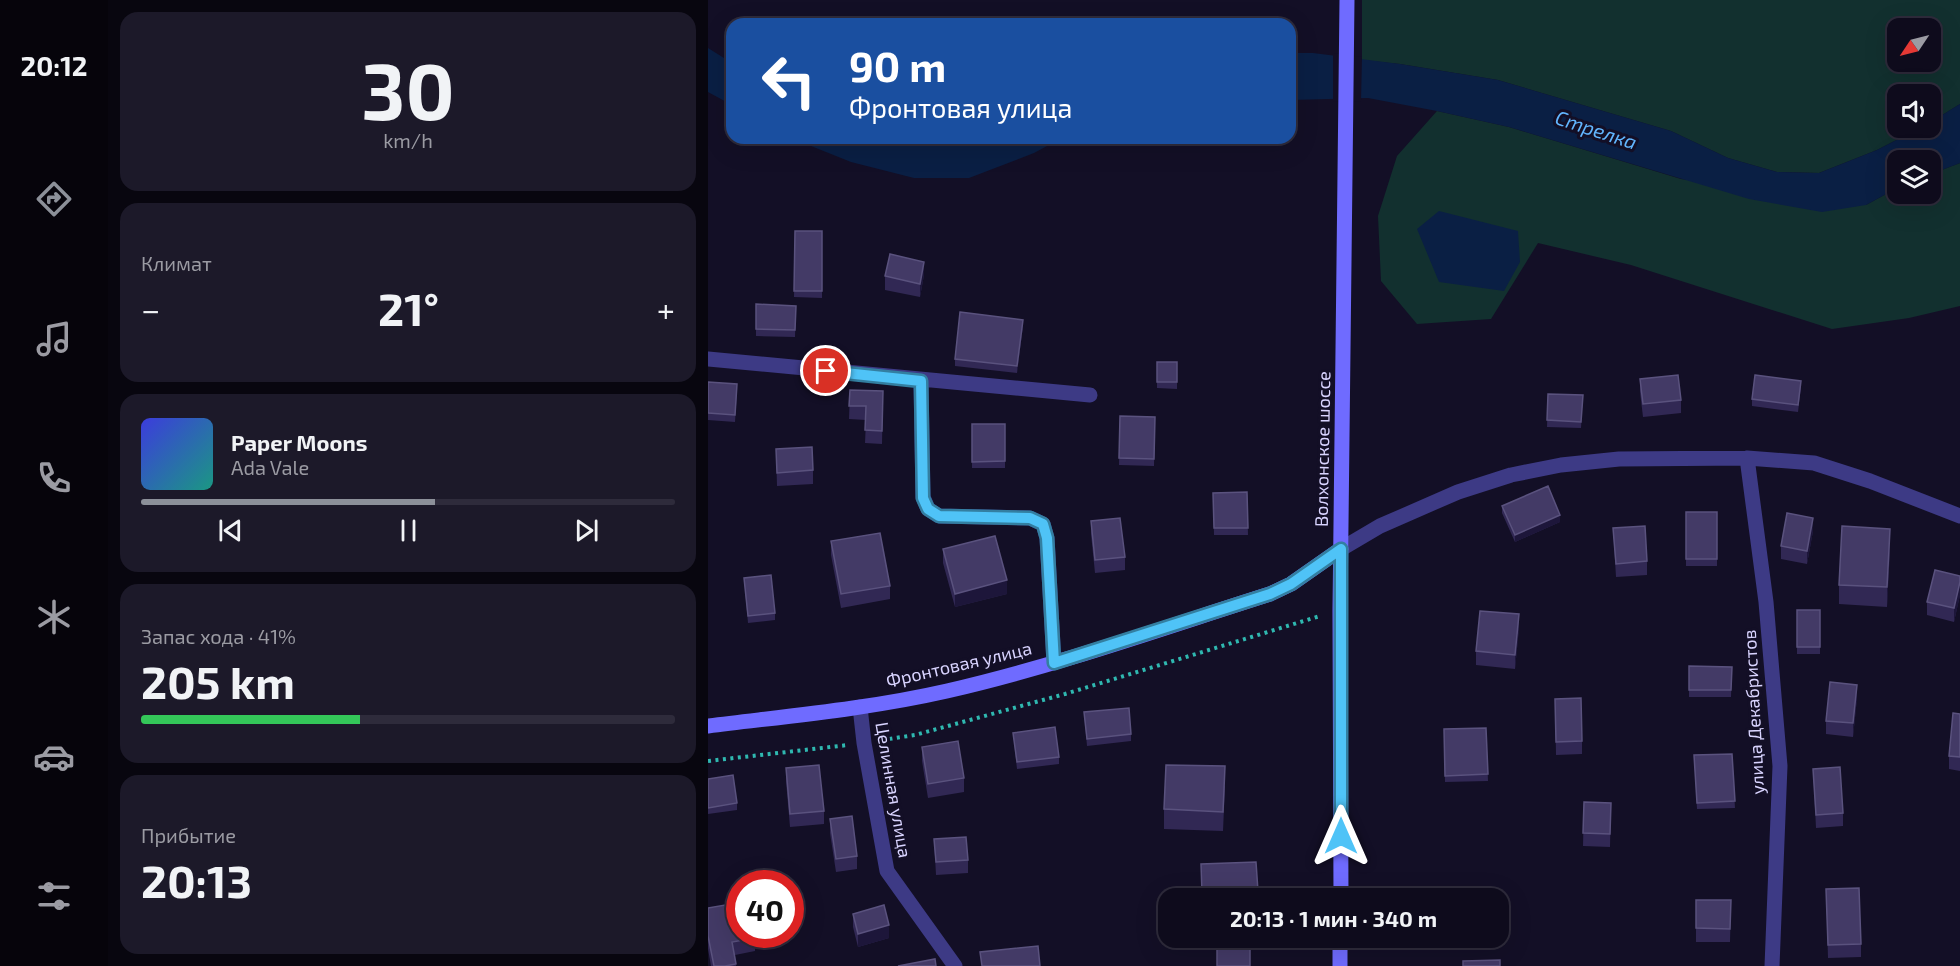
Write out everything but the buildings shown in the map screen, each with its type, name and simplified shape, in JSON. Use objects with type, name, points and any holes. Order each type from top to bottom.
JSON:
[{"type":"main road","name":"Волхонское шоссе","points":[[1341,888],[1341,549],[1347,0]]},
{"type":"main road","name":"Фронтовая улица","points":[[708,726],[860,707],[946,691],[1054,663],[1270,594],[1291,584],[1341,549]]},
{"type":"main road","points":[[1340,948],[1340,966]]},
{"type":"street","points":[[708,359],[921,381],[1090,395]]},
{"type":"street","points":[[921,381],[923,498],[928,509],[939,516],[1030,518],[1043,524],[1047,538],[1054,663]]},
{"type":"street","points":[[1341,549],[1380,526],[1448,496],[1511,475],[1561,465],[1619,459],[1747,458],[1814,463],[1870,481],[1960,516]]},
{"type":"street","name":"улица Декабристов","points":[[1747,458],[1766,602],[1780,766],[1772,966]]},
{"type":"street","name":"Целинная улица","points":[[860,707],[864,743],[887,871],[954,966]]},
{"type":"path","points":[[708,761],[915,735],[1076,691],[1320,616]]},
{"type":"green space","points":[[1362,0],[1960,0],[1960,104],[1941,116],[1941,84],[1887,84],[1887,138],[1900,138],[1819,173],[1777,172],[1728,158],[1671,131],[1498,80],[1362,60]]},
{"type":"green space","points":[[1437,111],[1509,127],[1681,179],[1866,205],[1887,193],[1887,204],[1941,204],[1941,170],[1960,163],[1960,306],[1909,318],[1832,329],[1631,265],[1538,243],[1491,319],[1417,324],[1381,281],[1378,216],[1397,156]]},
{"type":"water","points":[[708,48],[726,59],[726,102],[708,92]]},
{"type":"water","name":"Стрелка","points":[[1296,53],[1400,64],[1498,80],[1671,131],[1728,158],[1777,172],[1819,173],[1900,138],[1941,138],[1941,116],[1960,104],[1960,163],[1941,170],[1941,150],[1887,150],[1887,193],[1866,205],[1822,212],[1749,199],[1509,127],[1368,98],[1296,100]]},
{"type":"water","points":[[806,144],[1051,144],[1034,153],[969,178],[914,178],[851,162]]},
{"type":"water","points":[[1439,211],[1518,231],[1520,262],[1504,291],[1439,282],[1417,229]]},
{"type":"pier","points":[[1333,53],[1362,57],[1361,101],[1333,102]]},
{"type":"route","points":[[826,371],[921,381],[923,498],[928,509],[939,516],[1030,518],[1043,524],[1047,538],[1054,663],[1270,594],[1291,584],[1341,549],[1341,836]]}]
